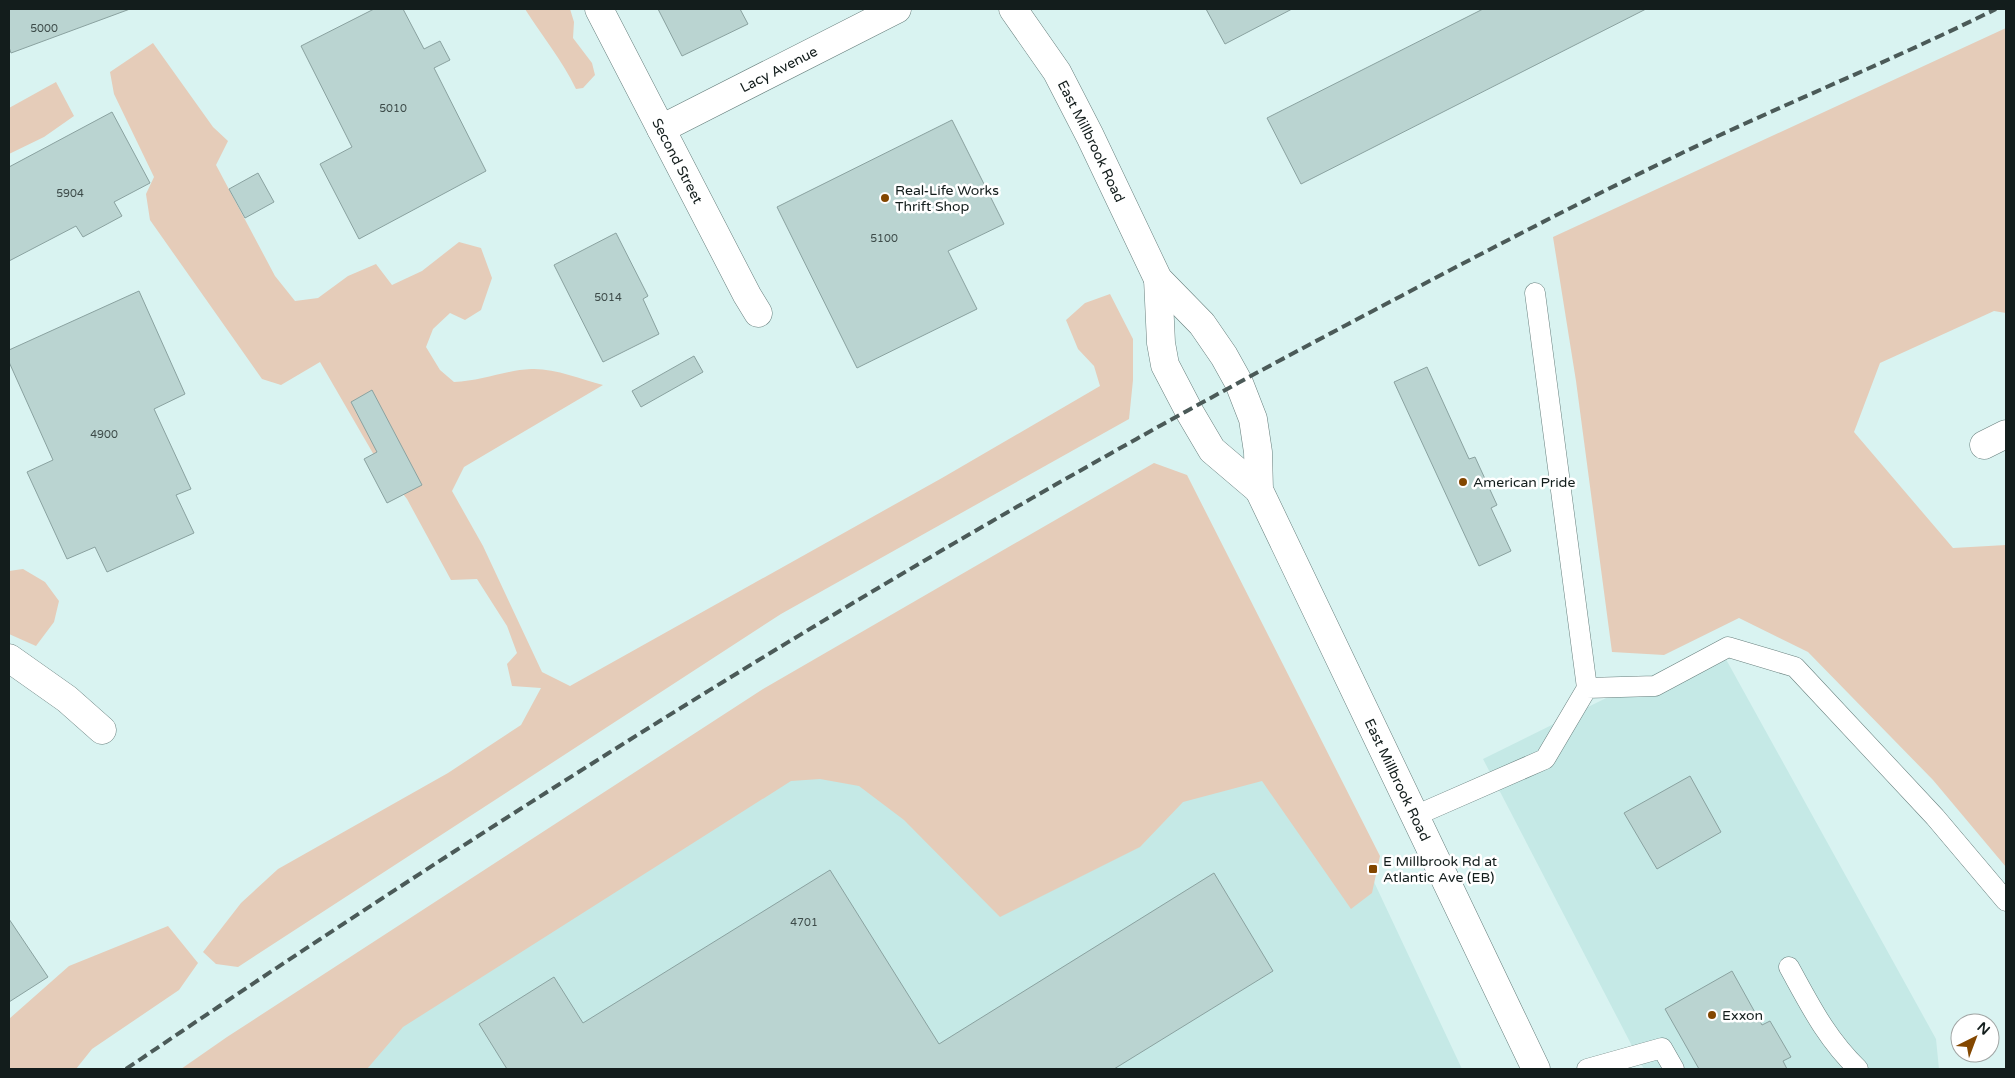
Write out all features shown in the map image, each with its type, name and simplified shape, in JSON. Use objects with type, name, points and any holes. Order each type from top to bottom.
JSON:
[{"type":"main road","name":"Second Street","points":[[599,9],[758,313]]},
{"type":"main road","name":"Lacy Avenue","points":[[661,129],[897,9]]},
{"type":"main road","name":"East Millbrook Road","points":[[1013,9],[1056,72],[1090,136],[1158,279],[1202,324],[1224,356],[1239,384],[1253,419],[1258,452],[1259,490]]},
{"type":"main road","name":"East Millbrook Road","points":[[1158,279],[1161,342],[1166,365],[1188,411],[1212,450],[1259,490],[1417,815],[1536,1069]]},
{"type":"main road","points":[[9,658],[67,700],[102,730]]},
{"type":"lane","points":[[1417,815],[1545,759],[1588,688],[1535,293]]},
{"type":"lane","points":[[1588,688],[1654,686],[1728,647],[1795,667],[1935,817],[2006,901]]},
{"type":"lane","points":[[1789,966],[1821,1027],[1839,1051],[1858,1069]]},
{"type":"lane","points":[[1587,1069],[1662,1048],[1674,1069]]},
{"type":"shaded area","points":[[525,9],[570,9],[574,22],[573,38],[592,63],[595,75],[583,88],[576,89]]},
{"type":"shaded area","points":[[2006,28],[2006,313],[1994,311],[1880,363],[1854,432],[1953,548],[2006,545],[2006,867],[1933,780],[1808,652],[1739,618],[1664,655],[1612,652],[1576,381],[1553,237]]},
{"type":"shaded area","points":[[153,43],[213,127],[228,141],[216,165],[275,276],[295,301],[318,298],[348,276],[376,264],[392,285],[422,271],[459,242],[481,248],[492,278],[481,310],[465,320],[450,313],[433,329],[426,347],[440,370],[454,382],[474,380],[512,371],[540,369],[558,372],[603,385],[464,467],[452,491],[483,546],[542,672],[570,686],[942,478],[1100,386],[1094,366],[1078,349],[1066,320],[1085,303],[1110,294],[1133,339],[1133,380],[1129,419],[781,614],[238,967],[216,964],[203,952],[241,903],[278,869],[448,773],[521,725],[541,688],[512,686],[507,664],[517,653],[507,626],[477,579],[451,580],[407,499],[378,462],[320,362],[281,385],[262,379],[150,220],[146,194],[154,177],[114,94],[110,72]]},
{"type":"shaded area","points":[[56,82],[74,116],[44,137],[9,154],[9,108]]},
{"type":"shaded area","points":[[1154,463],[1187,475],[1380,856],[1372,893],[1351,909],[1262,781],[1183,802],[1140,847],[1000,917],[904,820],[859,786],[820,779],[791,781],[403,1027],[367,1069],[181,1069],[227,1037],[763,689]]},
{"type":"shaded area","points":[[1199,510],[1462,1069],[281,1069]]},
{"type":"shaded area","points":[[23,569],[45,582],[59,601],[54,622],[36,646],[9,634],[9,571]]},
{"type":"shaded area","points":[[1717,643],[1936,1039],[1939,1069],[1644,1069],[1483,759]]},
{"type":"shaded area","points":[[168,926],[198,963],[179,990],[92,1049],[76,1069],[9,1069],[9,1019],[69,966]]},
{"type":"building","points":[[9,9],[130,9],[11,53],[9,47]]},
{"type":"building","points":[[374,9],[403,9],[424,49],[440,41],[450,60],[434,68],[486,171],[359,239],[320,164],[352,147],[301,46]]},
{"type":"building","points":[[658,9],[740,9],[748,24],[682,56]]},
{"type":"building","points":[[1206,9],[1292,9],[1225,44]]},
{"type":"building","points":[[1483,9],[1646,9],[1301,184],[1267,118]]},
{"type":"building","points":[[112,112],[150,183],[114,202],[122,216],[83,237],[76,226],[9,261],[9,167]]},
{"type":"building","points":[[952,120],[1004,224],[948,251],[977,309],[857,368],[777,207]]},
{"type":"building","points":[[258,173],[274,202],[245,218],[229,189]]},
{"type":"building","points":[[616,233],[648,296],[643,299],[659,334],[603,362],[554,265]]},
{"type":"building","points":[[139,291],[185,394],[154,409],[191,489],[176,495],[194,533],[107,572],[95,547],[67,559],[27,472],[53,460],[9,362],[9,350]]},
{"type":"building","points":[[694,356],[703,372],[641,407],[632,391]]},
{"type":"building","name":"American Pride","points":[[1427,367],[1469,459],[1475,457],[1497,505],[1491,508],[1511,551],[1479,566],[1394,382]]},
{"type":"building","points":[[372,390],[422,485],[387,503],[364,459],[377,452],[351,402]]},
{"type":"building","points":[[1690,776],[1721,832],[1657,869],[1624,813]]},
{"type":"building","points":[[830,870],[939,1044],[1214,873],[1273,971],[1114,1069],[507,1069],[479,1024],[554,977],[583,1023]]},
{"type":"building","points":[[9,919],[48,977],[9,1002]]},
{"type":"building","name":"Exxon","points":[[1732,971],[1762,1025],[1770,1021],[1791,1057],[1783,1061],[1787,1069],[1699,1069],[1665,1009]]},
{"type":"railway","points":[[126,1069],[273,970],[570,777],[872,592],[1025,502],[1179,415],[1551,218],[1721,135],[1996,9]]},
{"type":"place","name":"Real-Life Works Thrift Shop","points":[[885,198]]},
{"type":"place","name":"American Pride","points":[[1463,482]]},
{"type":"place","name":"E Millbrook Rd at Atlantic Ave (EB)","points":[[1373,869]]},
{"type":"place","name":"Exxon","points":[[1712,1015]]}]
